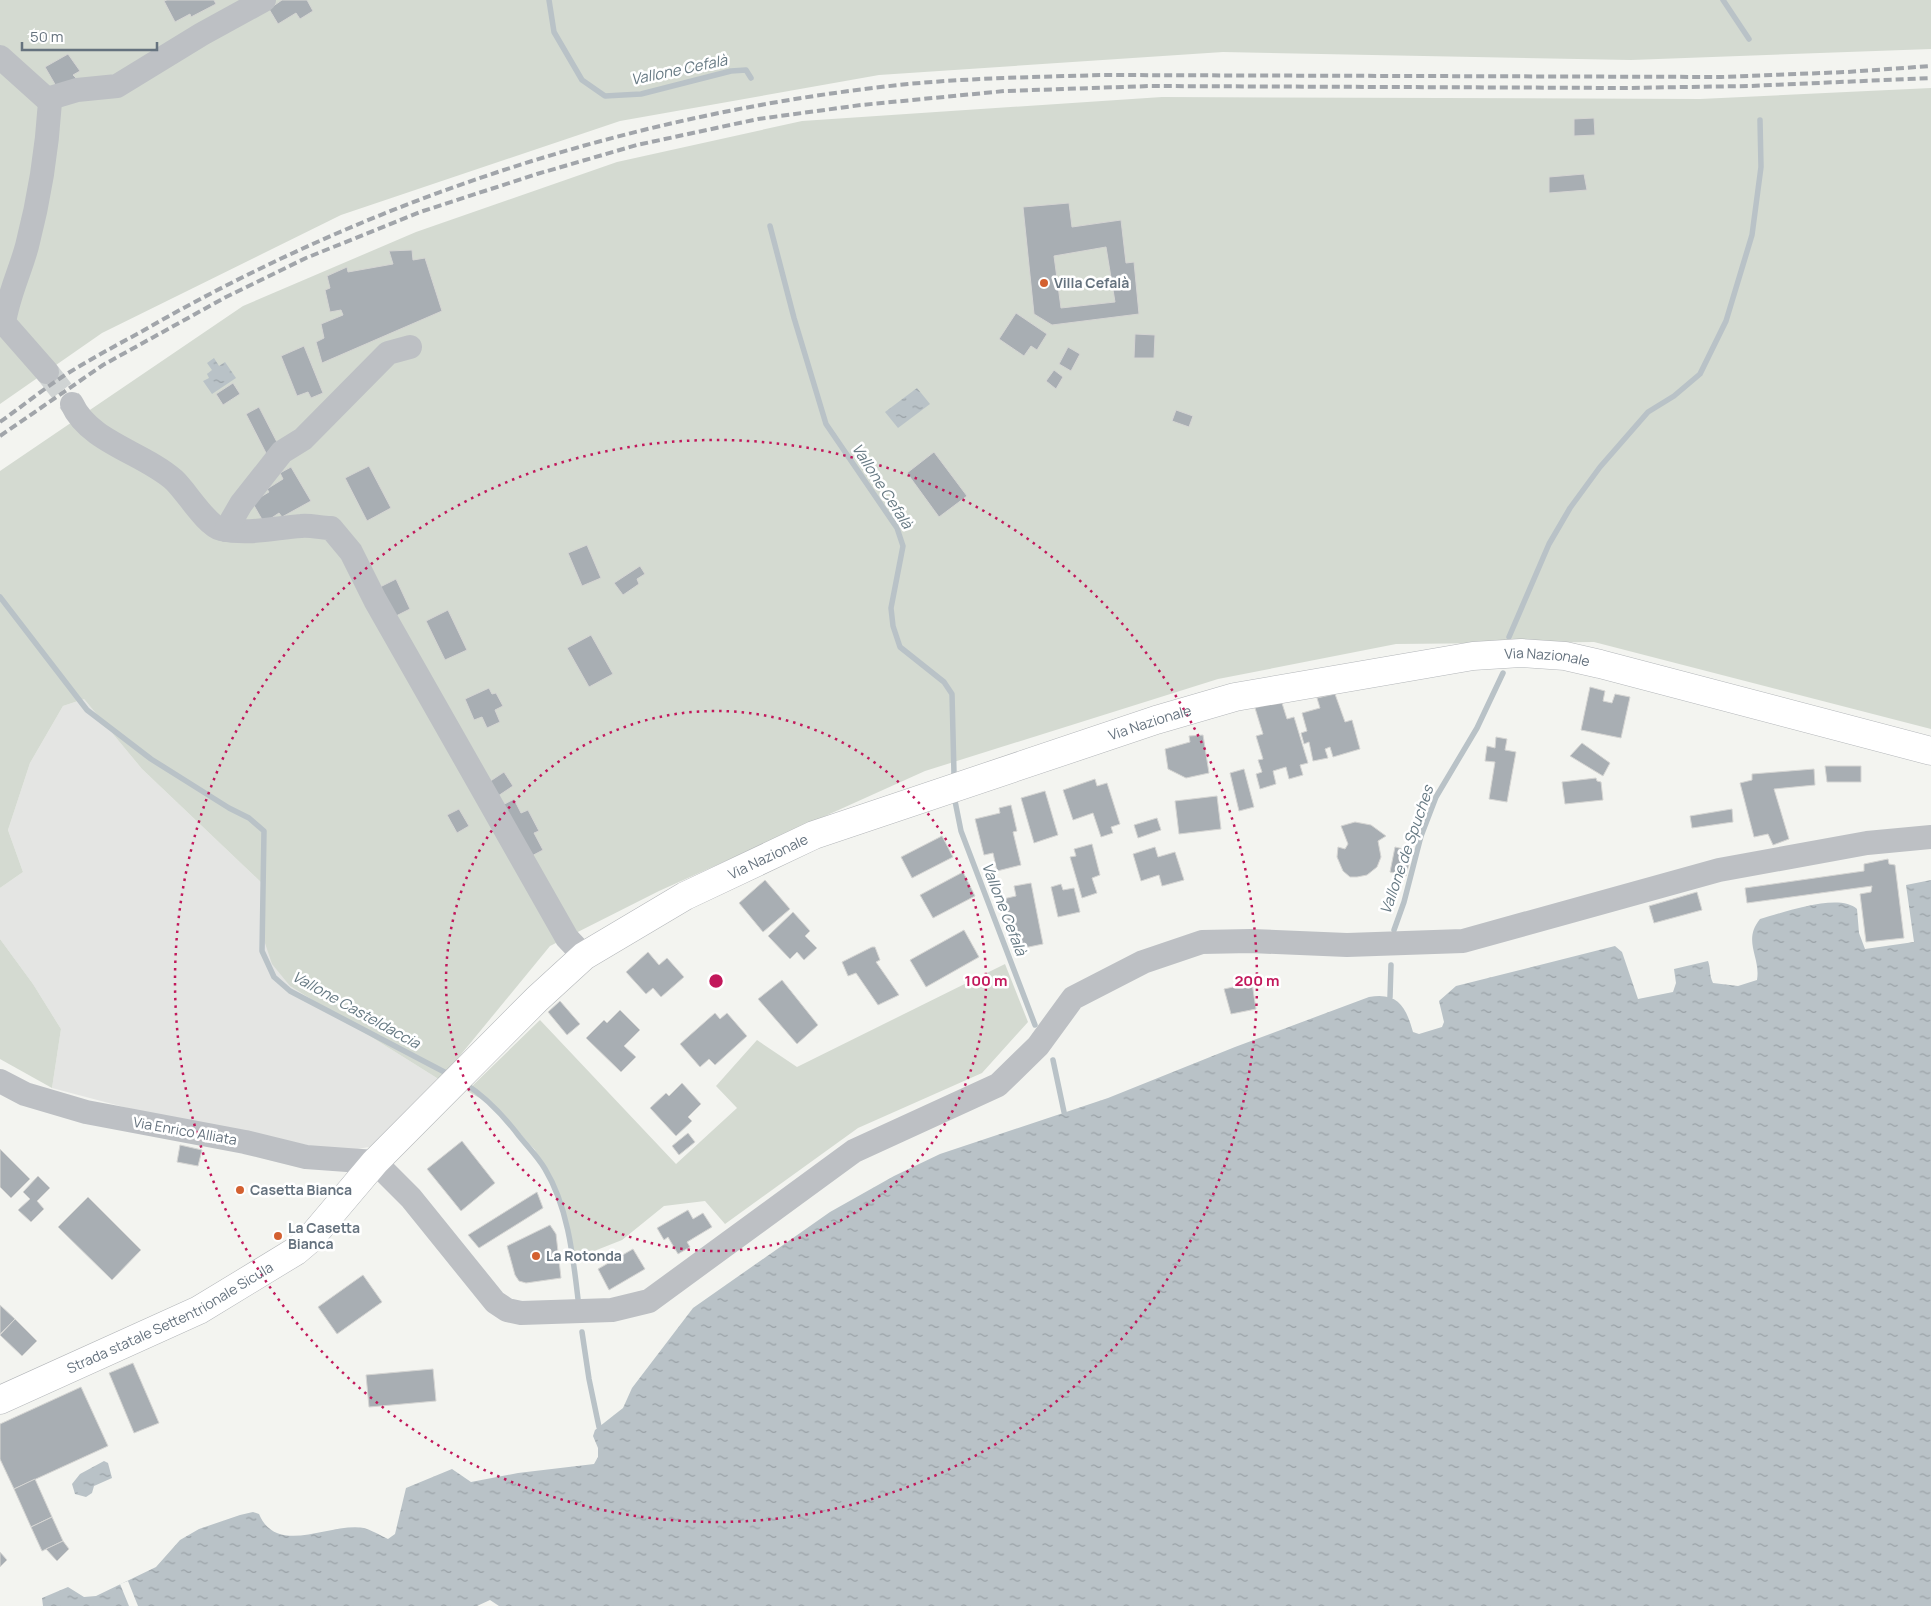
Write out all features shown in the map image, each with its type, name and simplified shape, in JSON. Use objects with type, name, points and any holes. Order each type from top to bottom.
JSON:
[{"type":"main road","name":"Via Nazionale","points":[[450,1086],[584,956],[685,896],[814,835],[1156,720],[1235,697],[1473,656],[1521,653],[1565,656],[1931,751]]},
{"type":"main road","name":"Strada statale Settentrionale Sicula","points":[[0,1400],[199,1310],[280,1262],[309,1240],[375,1162],[450,1086]]},
{"type":"street","points":[[47,99],[77,90],[117,86],[202,34],[264,0]]},
{"type":"street","points":[[0,56],[50,102],[48,136],[29,236],[6,305],[4,322],[48,372]]},
{"type":"street","points":[[226,530],[241,504],[282,452],[303,439],[388,354],[410,347]]},
{"type":"street","points":[[72,404],[75,411],[93,431],[174,480],[196,506],[219,528],[246,533],[303,526],[331,528],[351,552],[375,600],[567,938],[584,956]]},
{"type":"street","points":[[375,1162],[411,1198],[495,1302],[508,1310],[521,1313],[612,1310],[649,1300],[854,1151],[998,1085],[1038,1046],[1073,998],[1143,962],[1202,942],[1251,941],[1347,945],[1463,941],[1719,870],[1867,843],[1931,837]]},
{"type":"street","name":"Via Enrico Alliata","points":[[0,1081],[25,1094],[86,1112],[245,1142],[306,1157],[375,1162]]},
{"type":"shaded area","points":[[0,0],[1931,0],[1931,49],[1631,60],[1223,52],[879,75],[620,121],[341,215],[102,333],[0,404]]},
{"type":"shaded area","points":[[1931,88],[1931,729],[1594,642],[1396,644],[1218,679],[925,771],[659,891],[550,946],[440,1080],[290,986],[272,964],[262,934],[265,886],[142,769],[84,699],[63,706],[30,763],[8,830],[23,872],[0,888],[0,471],[243,306],[416,232],[617,162],[802,121],[1162,97],[1700,99]]},
{"type":"shaded area","points":[[84,699],[142,769],[265,886],[262,934],[290,986],[440,1080],[380,1145],[341,1152],[135,1110],[52,1088],[61,1029],[33,984],[0,939],[0,888],[23,872],[8,830],[30,763],[63,706]]},
{"type":"shaded area","points":[[0,939],[33,984],[61,1029],[52,1088],[0,1059]]},
{"type":"shaded area","points":[[1005,964],[1028,1022],[982,1073],[858,1128],[725,1224],[705,1201],[664,1206],[622,1240],[574,1259],[567,1221],[535,1150],[494,1106],[467,1091],[540,1020],[676,1164],[737,1108],[716,1086],[757,1040],[797,1067]]},
{"type":"water","points":[[214,358],[219,366],[225,362],[236,378],[212,394],[203,381],[209,378],[207,374],[212,370],[207,363]]},
{"type":"water","points":[[917,388],[930,404],[898,428],[885,412]]},
{"type":"water","points":[[1931,880],[1931,1606],[499,1606],[490,1600],[477,1606],[43,1606],[42,1598],[68,1587],[84,1597],[96,1596],[156,1567],[180,1540],[199,1529],[240,1515],[253,1512],[259,1514],[267,1527],[278,1533],[291,1536],[350,1527],[364,1528],[388,1539],[395,1534],[406,1488],[452,1469],[471,1482],[518,1473],[594,1464],[598,1457],[598,1448],[593,1436],[595,1430],[623,1408],[632,1388],[693,1308],[830,1212],[894,1176],[940,1154],[1108,1098],[1235,1047],[1369,997],[1379,996],[1394,999],[1404,1009],[1413,1032],[1419,1034],[1442,1027],[1444,1022],[1439,1001],[1456,986],[1615,946],[1622,952],[1638,999],[1673,992],[1676,983],[1674,969],[1708,961],[1713,983],[1738,986],[1757,980],[1758,972],[1752,935],[1760,919],[1824,903],[1849,904],[1857,909],[1859,933],[1865,949],[1914,942],[1906,885]]},
{"type":"water","points":[[104,1461],[108,1463],[112,1478],[94,1486],[92,1493],[86,1497],[75,1494],[72,1484],[80,1474]]},
{"type":"pier","points":[[128,1581],[138,1606],[129,1606],[120,1584]]},
{"type":"building","points":[[214,0],[216,4],[191,17],[190,14],[175,22],[164,1]]},
{"type":"building","points":[[282,0],[307,0],[313,11],[300,19],[296,13],[278,24],[269,9]]},
{"type":"building","points":[[68,54],[80,71],[73,75],[77,79],[56,86],[45,67]]},
{"type":"building","points":[[1594,118],[1595,135],[1574,136],[1574,119]]},
{"type":"building","points":[[1584,174],[1587,190],[1549,193],[1549,177]]},
{"type":"building","name":"Villa Cefalà","points":[[1069,203],[1072,227],[1121,220],[1126,263],[1134,262],[1139,314],[1052,325],[1034,314],[1023,207]],"holes":[[[1106,247],[1115,302],[1061,308],[1054,256]]]},
{"type":"building","points":[[412,250],[413,260],[425,258],[442,311],[322,363],[316,342],[324,338],[321,324],[343,315],[341,310],[330,312],[325,290],[330,288],[327,276],[347,267],[348,272],[393,264],[389,251]]},
{"type":"building","points":[[1016,313],[1047,334],[1037,350],[1031,346],[1024,356],[999,339]]},
{"type":"building","points":[[1135,334],[1155,335],[1154,358],[1134,358]]},
{"type":"building","points":[[304,346],[323,393],[311,398],[308,392],[297,396],[281,356]]},
{"type":"building","points":[[1068,347],[1080,354],[1071,371],[1059,364]]},
{"type":"building","points":[[1054,370],[1063,377],[1056,389],[1046,381]]},
{"type":"building","points":[[233,383],[240,394],[223,405],[216,394]]},
{"type":"building","points":[[259,407],[280,448],[267,455],[246,414]]},
{"type":"building","points":[[1176,410],[1193,416],[1189,427],[1172,421]]},
{"type":"building","points":[[934,452],[967,496],[939,517],[907,473]]},
{"type":"building","points":[[369,466],[391,508],[367,521],[345,478]]},
{"type":"building","points":[[291,467],[311,501],[282,517],[279,513],[264,523],[252,502],[269,492],[267,489],[283,479],[280,473]]},
{"type":"building","points":[[587,545],[601,578],[582,586],[568,553]]},
{"type":"building","points":[[640,566],[645,574],[637,579],[639,584],[623,595],[614,583]]},
{"type":"building","points":[[396,579],[410,609],[392,618],[378,588]]},
{"type":"building","points":[[448,610],[467,650],[445,660],[426,621]]},
{"type":"building","points":[[591,635],[613,674],[589,687],[567,648]]},
{"type":"building","points":[[1590,687],[1605,691],[1603,701],[1612,703],[1615,694],[1630,697],[1621,738],[1581,730]]},
{"type":"building","points":[[489,688],[492,694],[496,693],[503,706],[495,710],[500,722],[487,728],[482,717],[474,720],[465,699]]},
{"type":"building","points":[[1335,694],[1345,722],[1352,720],[1360,749],[1333,757],[1330,747],[1325,749],[1328,758],[1313,761],[1309,742],[1304,744],[1301,733],[1307,731],[1302,713],[1320,708],[1317,698]]},
{"type":"building","points":[[1281,700],[1287,719],[1294,717],[1308,763],[1300,765],[1303,775],[1289,779],[1286,767],[1273,771],[1276,784],[1260,789],[1256,774],[1262,772],[1258,760],[1263,759],[1256,736],[1263,734],[1255,708]]},
{"type":"building","points":[[1203,735],[1209,773],[1186,778],[1168,769],[1165,749],[1190,742],[1189,736]]},
{"type":"building","points":[[1496,737],[1507,739],[1505,750],[1516,752],[1507,802],[1489,799],[1495,762],[1485,761],[1487,746],[1495,748]]},
{"type":"building","points":[[1582,743],[1610,763],[1603,776],[1570,756]]},
{"type":"building","points":[[1825,766],[1861,766],[1861,782],[1827,782]]},
{"type":"building","points":[[1244,769],[1254,807],[1239,811],[1230,773]]},
{"type":"building","points":[[1814,769],[1815,785],[1774,789],[1789,839],[1773,845],[1768,834],[1754,837],[1740,783],[1752,780],[1752,774]]},
{"type":"building","points":[[504,772],[513,786],[498,796],[489,782]]},
{"type":"building","points":[[1596,778],[1597,781],[1601,782],[1603,800],[1565,804],[1562,782]]},
{"type":"building","points":[[1095,779],[1097,786],[1107,783],[1120,824],[1111,827],[1113,833],[1101,837],[1093,813],[1073,820],[1063,790]]},
{"type":"building","points":[[1045,791],[1058,835],[1034,843],[1021,798]]},
{"type":"building","points":[[1217,796],[1221,829],[1179,834],[1175,801]]},
{"type":"building","points":[[514,799],[521,813],[528,810],[539,831],[534,833],[543,850],[526,859],[499,807]]},
{"type":"building","points":[[1011,805],[1017,831],[1013,832],[1021,865],[997,871],[993,853],[984,855],[975,819],[1000,813],[999,808]]},
{"type":"building","points":[[459,809],[469,826],[457,833],[447,815]]},
{"type":"building","points":[[1732,809],[1733,822],[1692,828],[1690,816]]},
{"type":"building","points":[[1157,818],[1161,830],[1138,838],[1134,825]]},
{"type":"building","points":[[1355,822],[1371,825],[1386,836],[1378,841],[1381,857],[1377,867],[1367,875],[1350,877],[1343,871],[1337,857],[1338,847],[1345,849],[1348,844],[1341,826]]},
{"type":"building","points":[[942,836],[953,857],[912,878],[901,857]]},
{"type":"building","points":[[1092,844],[1100,875],[1092,878],[1097,893],[1082,898],[1070,857],[1076,856],[1074,849]]},
{"type":"building","points":[[1155,847],[1158,857],[1175,852],[1184,880],[1162,886],[1159,875],[1141,881],[1133,854]]},
{"type":"building","points":[[1395,847],[1412,851],[1406,876],[1390,872]]},
{"type":"building","points":[[1888,859],[1889,864],[1895,865],[1904,938],[1866,942],[1860,894],[1871,892],[1872,886],[1747,903],[1745,888],[1864,871],[1864,864]]},
{"type":"building","points":[[963,872],[975,896],[933,918],[920,895]]},
{"type":"building","points":[[765,880],[790,909],[763,932],[739,903]]},
{"type":"building","points":[[1031,883],[1043,944],[1019,949],[1015,926],[1009,927],[1003,899],[1016,896],[1014,886]]},
{"type":"building","points":[[1061,884],[1063,890],[1074,888],[1080,912],[1058,917],[1051,887]]},
{"type":"building","points":[[1697,892],[1702,910],[1654,923],[1649,906]]},
{"type":"building","points":[[793,912],[810,931],[805,936],[817,948],[804,960],[797,952],[790,959],[768,936]]},
{"type":"building","points":[[964,930],[979,957],[926,987],[910,960]]},
{"type":"building","points":[[875,947],[880,960],[876,962],[899,995],[878,1005],[856,973],[848,976],[842,962]]},
{"type":"building","points":[[648,952],[659,965],[667,958],[684,977],[661,997],[653,988],[646,994],[626,972]]},
{"type":"building","points":[[782,980],[818,1025],[797,1044],[758,999]]},
{"type":"building","points":[[1252,983],[1256,1009],[1231,1014],[1224,989]]},
{"type":"building","points":[[560,1001],[580,1024],[567,1035],[548,1012]]},
{"type":"building","points":[[620,1010],[640,1030],[624,1046],[636,1057],[621,1072],[586,1038],[604,1020],[607,1023]]},
{"type":"building","points":[[715,1013],[720,1019],[727,1013],[747,1036],[715,1065],[709,1059],[700,1067],[680,1044]]},
{"type":"building","points":[[682,1083],[701,1104],[688,1117],[692,1121],[676,1136],[650,1108],[666,1093],[669,1096]]},
{"type":"building","points":[[688,1133],[695,1142],[679,1155],[672,1146]]},
{"type":"building","points":[[462,1141],[495,1183],[461,1211],[427,1169]]},
{"type":"building","points":[[180,1145],[202,1150],[198,1166],[177,1162]]},
{"type":"building","points":[[0,1149],[30,1179],[11,1198],[0,1187]]},
{"type":"building","points":[[38,1176],[50,1188],[37,1201],[44,1209],[31,1222],[18,1210],[30,1199],[23,1192]]},
{"type":"building","points":[[537,1192],[543,1208],[479,1248],[468,1235]]},
{"type":"building","points":[[88,1197],[141,1250],[112,1280],[58,1227]]},
{"type":"building","points":[[688,1210],[693,1219],[703,1213],[712,1227],[687,1242],[690,1247],[678,1254],[668,1237],[664,1240],[657,1228]]},
{"type":"building","points":[[550,1225],[556,1234],[561,1278],[526,1283],[519,1281],[515,1275],[507,1246]]},
{"type":"building","points":[[633,1249],[645,1269],[609,1290],[598,1269]]},
{"type":"building","points":[[363,1275],[382,1302],[337,1334],[318,1307]]},
{"type":"building","points":[[0,1305],[15,1319],[0,1334]]},
{"type":"building","points":[[15,1319],[37,1341],[22,1356],[0,1335]]},
{"type":"building","points":[[133,1363],[159,1423],[134,1433],[109,1373]]},
{"type":"building","points":[[433,1369],[436,1401],[369,1407],[366,1375]]},
{"type":"building","points":[[81,1387],[108,1446],[14,1489],[0,1459],[0,1424]]},
{"type":"building","points":[[35,1479],[52,1517],[31,1527],[14,1489]]},
{"type":"building","points":[[52,1517],[63,1541],[42,1551],[31,1527]]},
{"type":"building","points":[[63,1541],[69,1549],[57,1561],[46,1549]]},
{"type":"building","points":[[0,1552],[7,1560],[0,1567]]},
{"type":"waterway","name":"Vallone Cefalà","points":[[549,0],[554,32],[582,80],[605,96],[641,94],[731,71],[746,70],[751,78]]},
{"type":"waterway","name":"Vallone de Spuches","points":[[1723,0],[1749,39]]},
{"type":"waterway","name":"Vallone de Spuches","points":[[1509,637],[1549,544],[1570,508],[1600,467],[1648,412],[1674,396],[1700,374],[1726,321],[1752,235],[1761,167],[1760,120]]},
{"type":"waterway","name":"Vallone Cefalà","points":[[770,226],[794,318],[826,424],[897,528],[903,546],[891,608],[893,626],[900,647],[944,682],[952,694],[954,774]]},
{"type":"waterway","name":"Vallone Casteldaccia","points":[[0,597],[87,710],[151,759],[229,808],[249,818],[264,831],[262,951],[274,977],[290,991],[452,1076]]},
{"type":"waterway","name":"Vallone de Spuches","points":[[1394,930],[1404,902],[1421,836],[1436,797],[1477,728],[1503,673]]},
{"type":"waterway","name":"Vallone Cefalà","points":[[955,801],[961,831],[1035,1025]]},
{"type":"waterway","name":"Vallone de Spuches","points":[[1390,997],[1391,965]]},
{"type":"waterway","name":"Vallone Cefalà","points":[[1053,1060],[1064,1112]]},
{"type":"waterway","name":"Vallone Casteldaccia","points":[[464,1083],[487,1100],[507,1121],[539,1160],[553,1184],[568,1232],[578,1299]]},
{"type":"waterway","name":"Vallone Casteldaccia","points":[[582,1332],[599,1427]]},
{"type":"tunnel","points":[[47,372],[72,404]]},
{"type":"railway","points":[[0,422],[62,377],[228,284],[320,241],[414,202],[510,168],[608,139],[707,116],[807,97],[956,80],[1102,75],[1721,77],[1847,72],[1931,66]]},
{"type":"railway","points":[[0,436],[103,365],[226,297],[306,258],[420,212],[537,174],[637,145],[758,119],[861,105],[1005,91],[1151,86],[1625,88],[1749,86],[1931,78]]},
{"type":"place","name":"Villa Cefalà","points":[[1044,283]]},
{"type":"place","name":"Casetta Bianca","points":[[240,1190]]},
{"type":"place","name":"La Casetta Bianca","points":[[278,1236]]},
{"type":"place","name":"La Rotonda","points":[[536,1256]]}]
